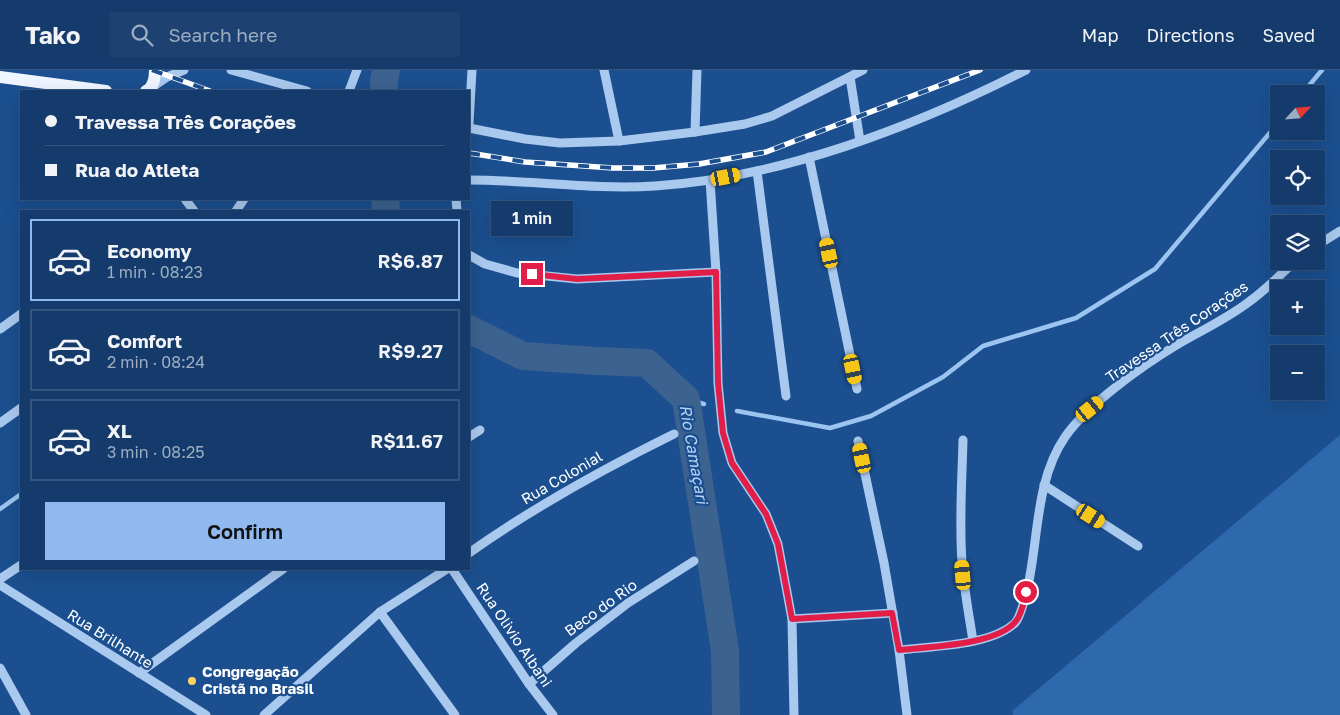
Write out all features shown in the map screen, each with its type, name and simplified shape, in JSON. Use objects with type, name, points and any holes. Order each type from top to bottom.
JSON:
[{"type":"main road","points":[[148,90],[154,81],[155,70]]},
{"type":"main road","points":[[0,77],[98,90]]},
{"type":"street","points":[[148,90],[167,77],[184,70]]},
{"type":"street","points":[[231,70],[303,90]]},
{"type":"street","points":[[349,90],[357,70]]},
{"type":"street","points":[[470,105],[472,70]]},
{"type":"street","points":[[604,70],[619,141]]},
{"type":"street","points":[[695,132],[697,70]]},
{"type":"street","points":[[470,128],[524,139],[560,143],[619,141],[695,132],[745,124],[772,116],[863,70]]},
{"type":"street","points":[[470,180],[614,188],[710,180],[756,171],[860,142],[979,94],[1026,70]]},
{"type":"street","points":[[850,77],[860,142]]},
{"type":"street","points":[[809,157],[857,388]]},
{"type":"street","points":[[756,171],[786,396]]},
{"type":"street","points":[[710,180],[716,272],[718,383],[723,433],[732,463],[766,514],[778,544],[792,619],[794,715]]},
{"type":"street","points":[[1325,240],[1340,231]]},
{"type":"street","points":[[470,256],[485,264],[517,272],[577,279],[716,272]]},
{"type":"street","name":"Travessa Três Corações","points":[[899,650],[973,641],[998,634],[1017,621],[1030,579],[1044,485],[1053,459],[1065,437],[1090,409],[1127,379],[1174,346],[1250,302],[1286,270]]},
{"type":"street","points":[[0,329],[20,315]]},
{"type":"street","points":[[0,423],[20,409]]},
{"type":"street","points":[[470,436],[480,430]]},
{"type":"street","name":"Rua Colonial","points":[[470,553],[505,528],[559,494],[611,465],[674,434]]},
{"type":"street","points":[[963,440],[962,562],[964,588],[973,641]]},
{"type":"street","points":[[858,441],[884,563],[899,650],[907,715]]},
{"type":"street","points":[[1044,485],[1138,546]]},
{"type":"street","name":"Beco do Rio","points":[[529,684],[605,620],[694,561]]},
{"type":"street","points":[[0,579],[20,566]]},
{"type":"street","points":[[139,673],[281,570]]},
{"type":"street","points":[[265,714],[380,612],[445,570]]},
{"type":"street","name":"Rua Olivio Albani","points":[[453,570],[529,684],[553,715]]},
{"type":"street","name":"Rua Brilhante","points":[[0,585],[206,715]]},
{"type":"street","points":[[380,612],[455,715]]},
{"type":"street","points":[[792,619],[892,613]]},
{"type":"street","points":[[0,668],[26,715]]},
{"type":"shaded area","points":[[1340,435],[1340,715],[1013,715],[1012,711]]},
{"type":"waterway","name":"Rio Camaçari","points":[[384,90],[386,70]]},
{"type":"waterway","points":[[1310,85],[1322,70]]},
{"type":"waterway","points":[[737,411],[830,428],[871,416],[943,377],[983,346],[1076,318],[1155,269],[1270,133]]},
{"type":"waterway","name":"Rio Camaçari","points":[[385,200],[386,210]]},
{"type":"waterway","name":"Rio Camaçari","points":[[470,330],[523,356],[647,363],[686,399],[725,651],[726,715]]},
{"type":"waterway","points":[[686,399],[704,404]]},
{"type":"waterway","points":[[0,509],[20,495]]},
{"type":"railway","points":[[152,70],[207,90]]},
{"type":"railway","points":[[470,153],[525,162],[613,168],[653,168],[699,164],[766,152],[980,70]]},
{"type":"place","name":"Congregação Cristã no Brasil","points":[[192,681]]},
{"type":"route","points":[[532,274],[577,279],[716,272],[718,383],[723,433],[732,463],[766,514],[778,544],[792,619],[892,613],[899,650],[973,641],[998,634],[1008,629],[1017,621],[1026,592]]}]
